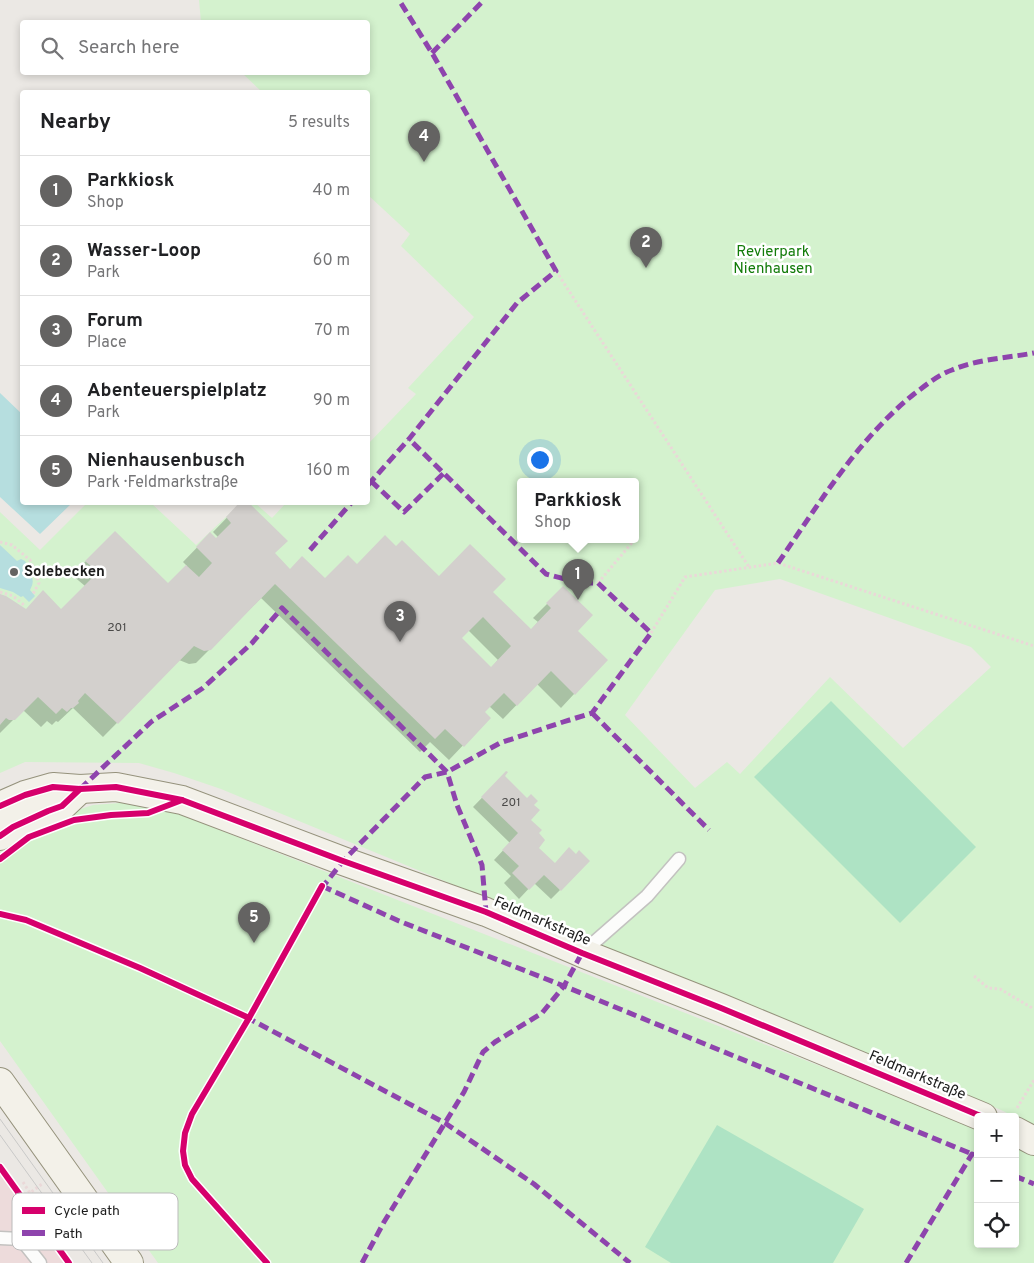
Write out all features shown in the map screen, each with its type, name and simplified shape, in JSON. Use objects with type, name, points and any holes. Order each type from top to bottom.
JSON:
[{"type":"street","name":"Feldmarkstraße","points":[[0,806],[25,795],[53,787],[80,789],[116,787],[182,800],[343,861],[486,912],[974,1113]]},
{"type":"street","points":[[0,836],[13,827],[62,806],[80,789]]},
{"type":"street","points":[[0,1082],[79,1193]]},
{"type":"street","points":[[1019,1125],[1034,1141]]},
{"type":"street","points":[[120,1250],[129,1263]]},
{"type":"lane","points":[[582,953],[647,896],[679,859]]},
{"type":"lane","points":[[30,1250],[40,1263]]},
{"type":"path","points":[[556,270],[749,567]]},
{"type":"path","points":[[0,542],[12,545],[30,560],[39,583],[32,594]]},
{"type":"path","points":[[598,583],[632,543]]},
{"type":"path","points":[[651,633],[685,577],[778,563],[1034,646]]},
{"type":"path","points":[[0,592],[12,596],[24,605]]},
{"type":"path","points":[[974,976],[988,988],[1000,989],[1034,1009]]},
{"type":"path","points":[[1019,1113],[1034,1080]]},
{"type":"shaded area","points":[[0,1172],[15,1193],[12,1193],[12,1250],[55,1250],[64,1263],[0,1263]]},
{"type":"green space","name":"Revierpark Nienhausen","points":[[199,0],[1034,0],[1034,1127],[1019,1119],[1019,1113],[1007,1113],[221,789],[139,763],[25,762],[0,773],[0,512],[40,550],[85,505],[153,505],[196,545],[239,505],[257,505],[272,518],[284,505],[370,505],[370,442],[416,394],[408,388],[474,317],[401,246],[410,234],[370,197],[370,90],[260,90],[244,75],[370,75],[370,20],[201,20]],"holes":[[[780,579],[971,647],[991,667],[903,748],[830,677],[740,774],[727,762],[695,788],[625,715],[715,590]]]},
{"type":"green space","points":[[831,701],[976,847],[900,923],[754,777]]},
{"type":"green space","points":[[133,802],[166,809],[974,1126],[974,1248],[1019,1248],[1019,1147],[1034,1154],[1034,1263],[158,1263],[149,1250],[178,1250],[178,1193],[108,1193],[0,1041],[0,845],[40,822],[93,805]]},
{"type":"green space","points":[[717,1125],[864,1209],[833,1263],[671,1263],[645,1247]]},
{"type":"water","points":[[0,393],[20,412],[20,505],[70,505],[40,534],[0,497]]},
{"type":"water","name":"Solebecken","points":[[0,545],[17,561],[21,559],[25,561],[26,569],[32,579],[30,590],[35,596],[29,602],[23,596],[21,597],[0,588]]},
{"type":"building","points":[[237,505],[251,505],[288,541],[275,553],[290,569],[302,556],[325,578],[348,555],[357,564],[385,535],[396,546],[402,540],[439,576],[470,544],[506,579],[493,592],[531,629],[551,608],[546,603],[563,586],[593,615],[578,631],[608,660],[575,695],[551,671],[517,706],[504,693],[485,712],[491,718],[464,747],[445,729],[435,739],[275,584],[211,650],[204,651],[194,646],[118,724],[85,693],[78,701],[79,703],[73,708],[67,712],[62,708],[56,714],[38,697],[15,720],[6,718],[0,725],[0,594],[26,609],[43,590],[61,609],[98,572],[85,561],[115,531],[168,583],[186,565],[199,577],[212,563],[196,547],[210,532],[216,538],[231,523],[226,517]],"holes":[[[483,617],[511,646],[491,667],[462,638]]]},
{"type":"building","points":[[506,771],[508,772],[505,776],[527,798],[531,794],[538,801],[534,805],[540,810],[531,820],[542,830],[539,833],[545,840],[539,848],[555,863],[569,847],[576,854],[579,850],[590,861],[561,891],[544,875],[529,890],[512,873],[519,866],[502,850],[518,833],[481,797]]},
{"type":"tram line","points":[[0,1119],[53,1193]]},
{"type":"tram line","points":[[0,1135],[42,1193]]},
{"type":"tram line","points":[[83,1250],[92,1263]]},
{"type":"tram line","points":[[94,1250],[103,1263]]},
{"type":"marked path","points":[[370,483],[409,439],[517,303],[556,271],[432,53],[399,0]]},
{"type":"marked path","points":[[432,53],[484,0]]},
{"type":"marked path","points":[[778,563],[857,452],[893,412],[914,394],[932,380],[962,366],[1034,353]]},
{"type":"marked path","points":[[321,889],[343,861],[425,777],[447,772],[500,743],[592,713],[651,633],[598,583],[580,583],[546,574],[409,439]]},
{"type":"marked path","points":[[371,481],[404,512],[444,473]]},
{"type":"marked path","points":[[310,550],[349,505]]},
{"type":"marked path","points":[[80,789],[151,722],[203,688],[252,643],[282,608],[447,772],[457,805],[482,865],[486,912]]},
{"type":"marked path","points":[[592,713],[709,830]]},
{"type":"marked path","points":[[322,886],[399,921],[564,986],[972,1154]]},
{"type":"marked path","points":[[362,1263],[384,1222],[464,1092],[483,1052],[495,1042],[542,1013],[564,986],[582,953]]},
{"type":"marked path","points":[[246,1017],[445,1123],[534,1184],[630,1263]]},
{"type":"marked path","points":[[906,1263],[972,1154],[974,1155]]},
{"type":"marked path","points":[[1019,1178],[1034,1184]]},
{"type":"cycle path","points":[[0,806],[25,795],[53,787],[80,789],[116,787],[182,800],[343,861],[486,912],[974,1113]]},
{"type":"cycle path","points":[[0,836],[13,827],[62,806],[80,789]]},
{"type":"cycle path","points":[[0,859],[29,837],[74,820],[148,813],[182,800]]},
{"type":"cycle path","points":[[267,1263],[192,1179],[185,1165],[183,1151],[185,1133],[192,1114],[249,1018],[322,886]]},
{"type":"cycle path","points":[[0,914],[26,920],[140,968],[249,1018]]},
{"type":"cycle path","points":[[0,1167],[19,1193]]},
{"type":"cycle path","points":[[60,1250],[69,1263]]},
{"type":"place","name":"Abenteuerspielplatz","points":[[424,162]]},
{"type":"place","name":"Wasser-Loop","points":[[646,268]]},
{"type":"place","name":"Solebecken","points":[[14,572]]},
{"type":"place","name":"Parkkiosk","points":[[578,600]]},
{"type":"place","name":"Forum","points":[[400,642]]},
{"type":"place","name":"Nienhausenbusch","points":[[254,943]]}]
